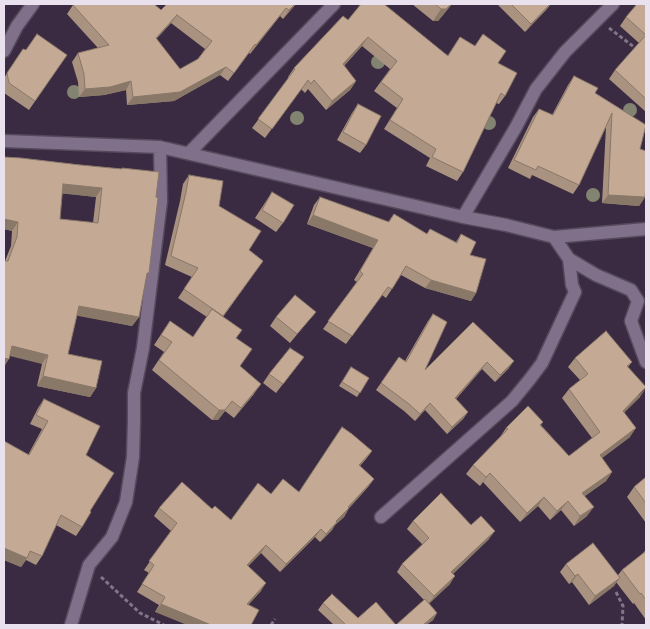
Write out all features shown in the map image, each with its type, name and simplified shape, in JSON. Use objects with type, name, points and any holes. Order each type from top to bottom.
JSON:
[{"type":"street","points":[[4,51],[17,26],[33,4]]},
{"type":"street","points":[[189,153],[334,4]]},
{"type":"street","points":[[463,217],[536,89],[565,52],[613,4]]},
{"type":"street","points":[[4,141],[160,147],[554,237],[646,229]]},
{"type":"street","points":[[71,625],[88,565],[112,536],[126,502],[133,457],[134,393],[143,348],[161,201],[160,147]]},
{"type":"street","points":[[554,237],[569,259],[596,275],[631,290],[638,301],[631,321],[646,362]]},
{"type":"street","points":[[382,517],[512,401],[542,363],[575,292],[572,285],[569,259]]},
{"type":"path","points":[[596,21],[609,28],[639,51]]},
{"type":"path","points":[[88,565],[140,613],[164,625]]},
{"type":"path","points":[[616,592],[623,606],[622,625]]},
{"type":"path","points":[[272,625],[275,619]]},
{"type":"building","points":[[154,4],[161,10],[167,4],[295,4],[289,10],[286,8],[255,44],[234,73],[226,67],[180,92],[133,97],[131,81],[110,87],[85,89],[84,74],[78,53],[109,45],[73,5]],"holes":[[[177,15],[212,41],[198,59],[180,69],[156,38]]]},
{"type":"building","points":[[361,4],[384,4],[448,56],[460,37],[475,46],[483,34],[506,51],[498,63],[517,73],[505,96],[501,93],[463,172],[432,157],[436,149],[390,120],[403,99],[381,82],[397,61],[368,37],[343,64],[356,81],[332,101],[314,80],[311,84],[308,80],[272,129],[258,119],[294,68],[343,16],[348,20]]},
{"type":"building","points":[[435,4],[451,4],[446,9],[441,9]]},
{"type":"building","points":[[511,4],[550,4],[531,24]]},
{"type":"building","points":[[637,4],[646,4],[646,35],[626,17]]},
{"type":"building","points":[[37,34],[67,55],[35,101],[9,83],[7,73],[23,49],[26,50]]},
{"type":"building","points":[[646,35],[646,99],[615,70]]},
{"type":"building","points":[[574,76],[598,88],[595,93],[646,125],[640,149],[646,151],[645,197],[608,195],[612,113],[579,185],[538,166],[536,170],[514,160],[539,109],[553,115]]},
{"type":"building","points":[[358,104],[381,116],[366,145],[343,132]]},
{"type":"building","points":[[4,157],[159,172],[156,197],[158,198],[149,273],[147,273],[139,317],[79,306],[68,354],[102,361],[96,388],[43,376],[48,355],[12,346],[9,359],[4,358],[4,261],[8,261],[17,237],[18,222],[4,219]],"holes":[[[63,184],[102,188],[98,223],[60,219]]]},
{"type":"building","points":[[189,175],[223,181],[219,206],[261,231],[249,250],[263,261],[223,316],[184,289],[198,268],[171,256]]},
{"type":"building","points":[[272,192],[294,205],[283,223],[262,210]]},
{"type":"building","points":[[320,197],[389,222],[394,214],[427,234],[430,229],[457,243],[461,234],[476,242],[470,255],[486,259],[476,293],[431,280],[406,266],[392,289],[388,287],[352,336],[328,321],[363,274],[360,271],[378,240],[313,215]]},
{"type":"building","points":[[295,295],[316,312],[297,334],[276,317]]},
{"type":"building","points":[[212,309],[242,330],[236,338],[252,349],[240,366],[261,384],[241,408],[232,401],[225,410],[219,410],[159,360],[172,342],[161,335],[170,321],[193,337]]},
{"type":"building","points":[[433,314],[447,322],[425,370],[473,322],[514,361],[500,375],[487,362],[455,398],[468,412],[452,427],[430,403],[420,414],[381,383],[399,357],[406,362]]},
{"type":"building","points":[[606,331],[632,362],[627,366],[646,387],[623,411],[636,428],[600,455],[612,472],[582,493],[594,507],[580,516],[568,501],[557,511],[544,497],[527,513],[490,473],[486,477],[473,465],[528,406],[543,422],[540,425],[569,456],[600,432],[569,389],[588,374],[575,358]]},
{"type":"building","points":[[290,348],[304,357],[283,384],[269,374]]},
{"type":"building","points":[[351,367],[369,378],[360,393],[342,382]]},
{"type":"building","points":[[44,399],[100,426],[86,455],[114,473],[82,527],[61,515],[42,556],[30,551],[27,558],[4,548],[4,441],[29,455],[48,421],[36,415]]},
{"type":"building","points":[[342,427],[372,451],[359,465],[374,479],[326,534],[321,529],[286,564],[266,545],[247,565],[266,583],[247,604],[259,610],[251,625],[211,625],[161,604],[165,597],[142,584],[154,565],[149,561],[177,523],[159,508],[182,482],[212,509],[215,506],[231,520],[258,483],[271,494],[283,479],[299,492]]},
{"type":"building","points":[[646,477],[646,503],[634,487]]},
{"type":"building","points":[[441,493],[471,525],[481,516],[495,531],[451,572],[455,576],[434,596],[402,564],[429,538],[413,521]]},
{"type":"building","points":[[593,543],[620,578],[595,596],[578,574],[575,576],[566,564]]},
{"type":"building","points":[[646,551],[646,600],[622,570]]},
{"type":"building","points":[[332,594],[358,618],[376,602],[396,625],[346,625],[323,603]]},
{"type":"building","points":[[425,599],[437,613],[423,625],[396,625]]}]
